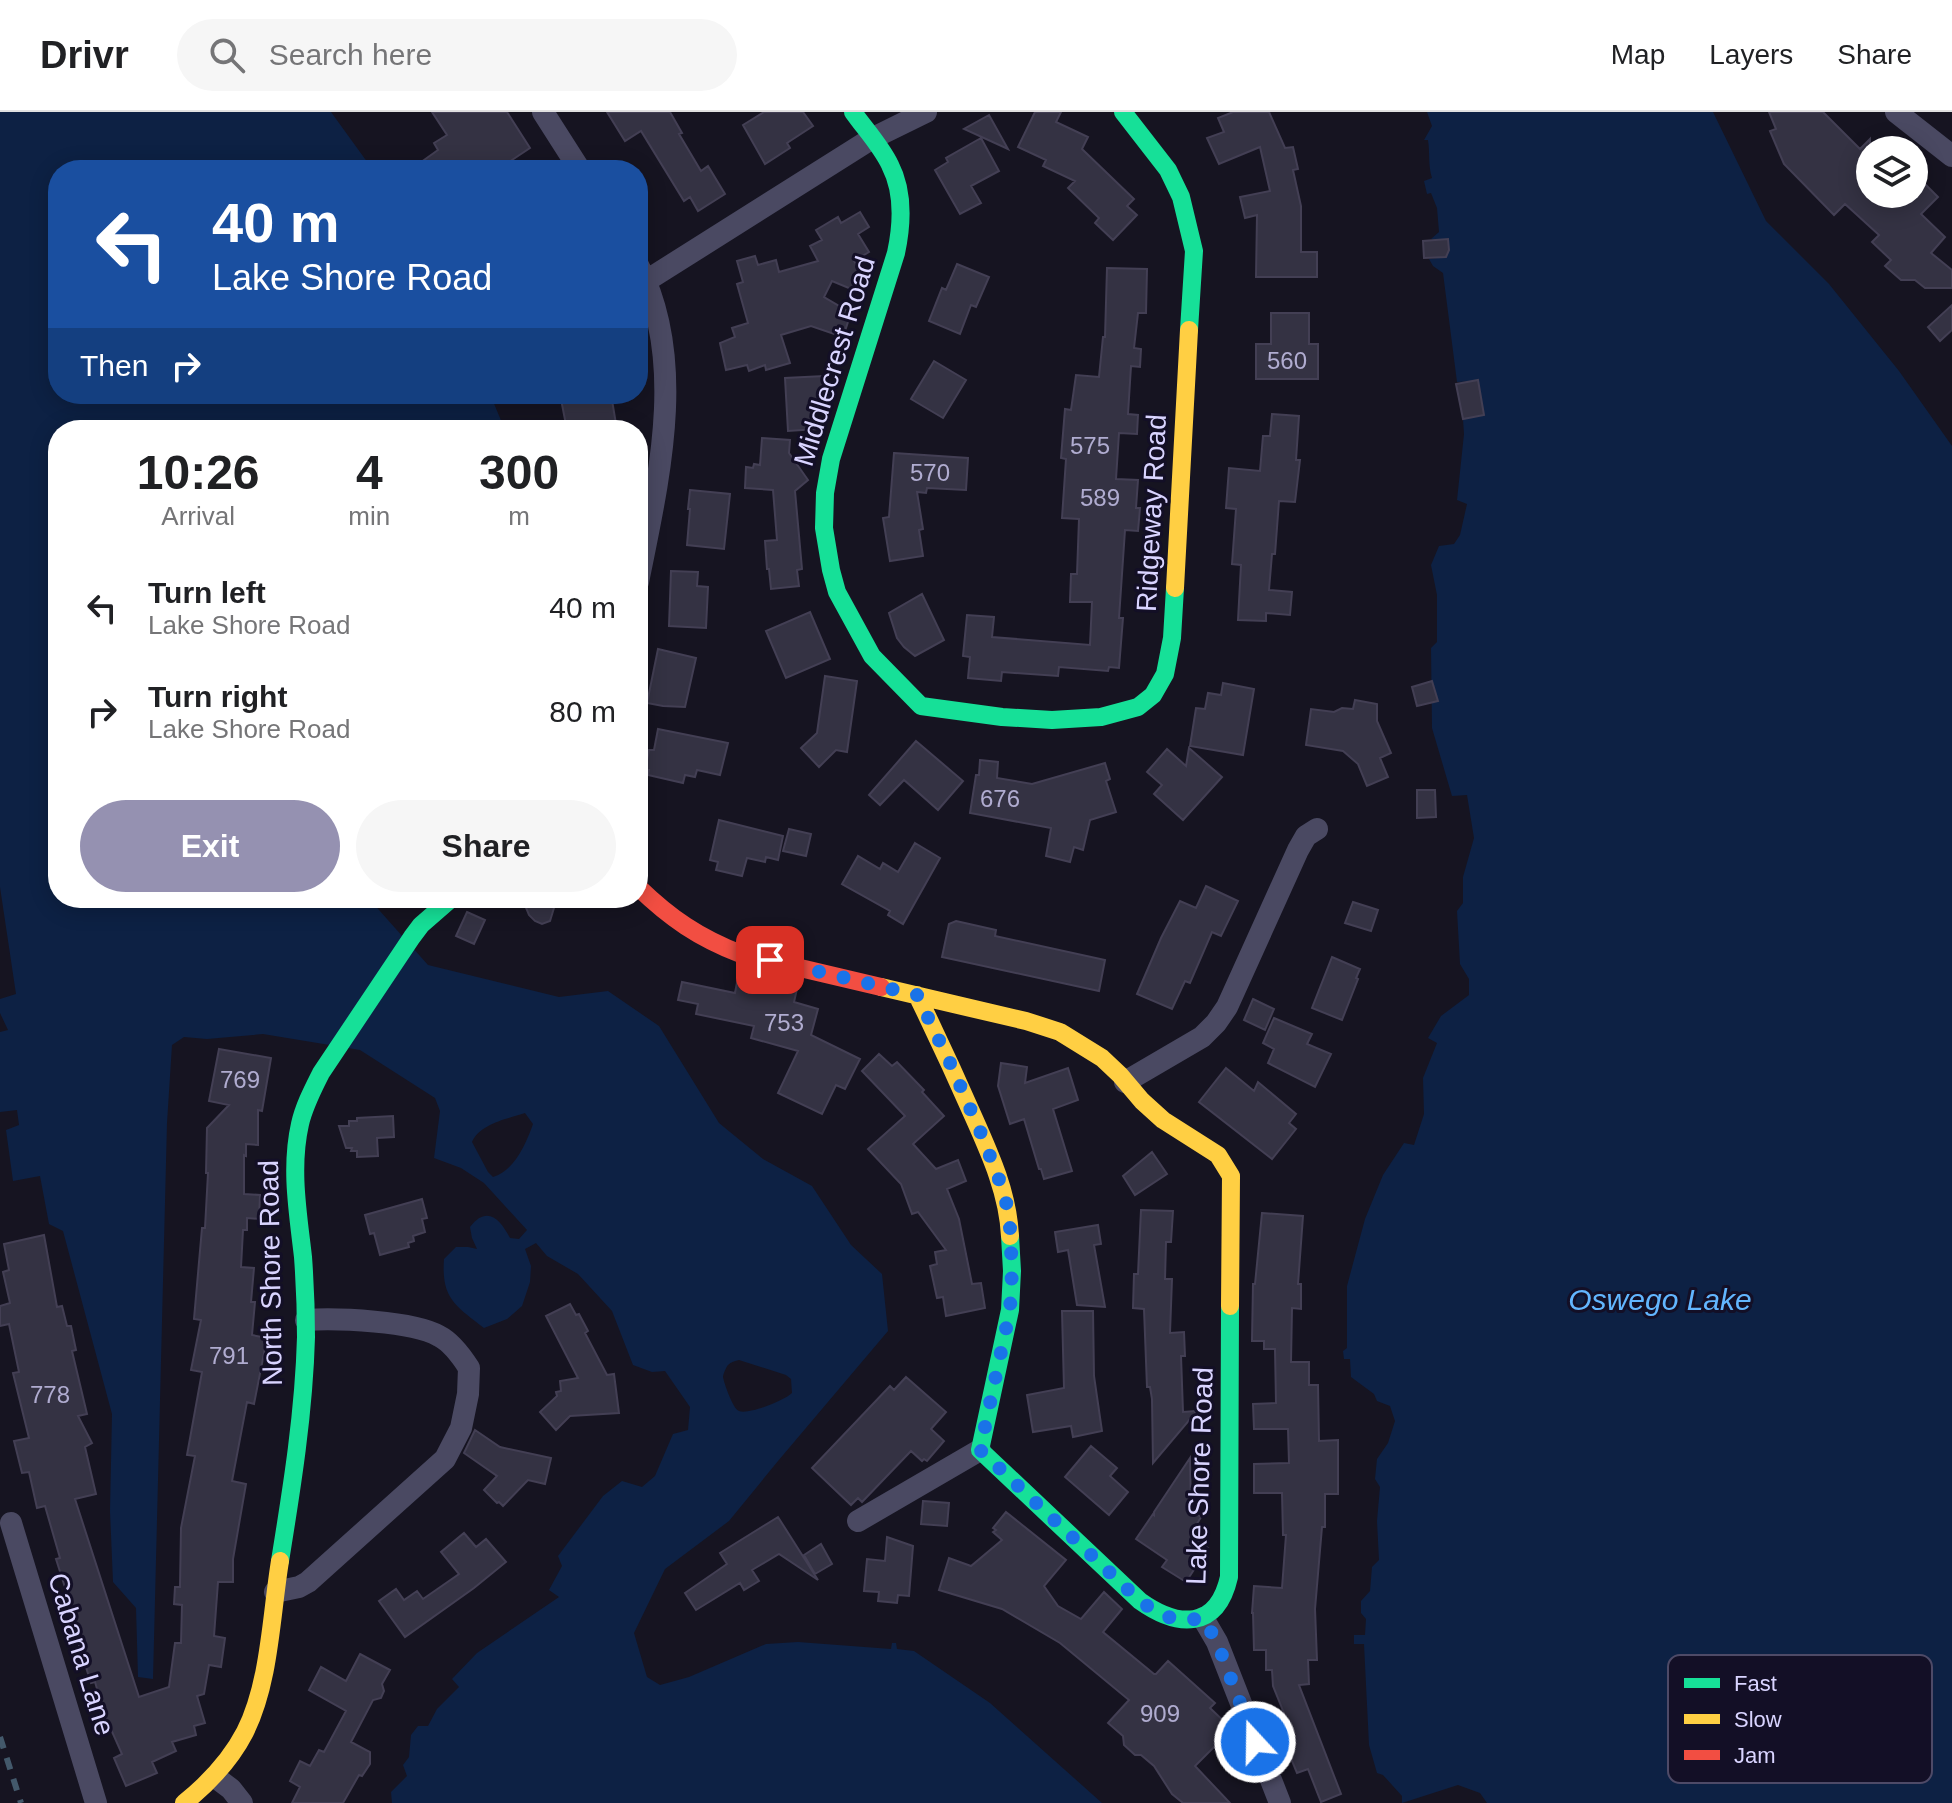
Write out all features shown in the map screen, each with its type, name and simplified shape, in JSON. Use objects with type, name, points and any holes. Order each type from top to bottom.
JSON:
[{"type":"street","points":[[543,112],[574,160]]},
{"type":"street","name":"Middlecrest Road","points":[[853,112],[890,164],[901,210],[900,235],[831,459],[825,493],[824,528],[831,570],[847,613],[872,656],[921,706]]},
{"type":"street","points":[[648,269],[871,139],[926,112]]},
{"type":"street","name":"Ridgeway Road","points":[[921,706],[1002,717],[1052,720],[1101,717],[1138,707],[1153,695],[1165,674],[1172,638],[1194,251],[1181,197],[1168,170],[1123,112]]},
{"type":"street","points":[[1896,112],[1952,156]]},
{"type":"street","points":[[648,288],[656,308],[662,339],[664,432],[648,535]]},
{"type":"street","points":[[1125,1082],[1202,1037],[1216,1023],[1227,1007],[1298,850],[1306,836],[1317,829]]},
{"type":"street","name":"Lake Shore Road","points":[[648,896],[698,937],[724,948],[1026,1021],[1060,1032],[1102,1058],[1163,1120],[1218,1155],[1231,1176],[1229,1577],[1227,1592],[1214,1611],[1203,1618],[1184,1621],[1161,1615],[1140,1601],[980,1450]]},
{"type":"street","name":"North Shore Road","points":[[184,1803],[215,1777],[240,1740],[250,1720],[261,1680],[305,1380],[306,1320],[296,1176],[297,1142],[303,1115],[312,1090],[412,937],[441,908]]},
{"type":"street","points":[[858,1521],[980,1450],[1010,1310],[1012,1271],[1005,1195],[952,1067],[917,995]]},
{"type":"street","points":[[275,1592],[308,1582],[445,1459],[461,1428],[468,1394],[469,1368],[452,1346],[439,1336],[399,1325],[334,1319],[306,1320]]},
{"type":"street","name":"Cabana Lane","points":[[11,1523],[96,1803]]},
{"type":"street","points":[[1203,1618],[1217,1642],[1280,1803]]},
{"type":"street","points":[[215,1777],[231,1789],[242,1803]]},
{"type":"water","points":[[0,112],[331,112],[366,160],[48,160],[48,404],[494,404],[501,420],[48,420],[48,908],[377,908],[428,965],[559,997],[608,991],[659,1026],[719,1123],[763,1159],[812,1186],[851,1245],[882,1274],[888,1331],[729,1521],[665,1569],[634,1633],[647,1677],[660,1685],[689,1677],[766,1644],[798,1642],[891,1649],[892,1643],[896,1643],[897,1649],[914,1651],[990,1703],[1102,1803],[392,1803],[391,1792],[407,1776],[403,1765],[409,1757],[411,1735],[418,1726],[428,1726],[437,1709],[459,1687],[452,1679],[477,1653],[559,1597],[549,1590],[562,1566],[558,1556],[603,1496],[622,1481],[642,1487],[655,1476],[673,1434],[688,1430],[690,1407],[665,1371],[652,1372],[633,1365],[612,1311],[578,1274],[547,1256],[536,1243],[525,1249],[531,1266],[530,1282],[522,1306],[507,1319],[484,1328],[466,1314],[448,1293],[444,1259],[456,1247],[477,1249],[470,1227],[482,1217],[497,1220],[510,1238],[519,1239],[527,1230],[484,1183],[461,1168],[434,1158],[440,1111],[435,1098],[360,1050],[263,1034],[207,1039],[184,1037],[172,1045],[167,1123],[153,1679],[138,1677],[136,1608],[113,1582],[110,1511],[112,1414],[63,1231],[49,1224],[40,1176],[13,1181],[6,1130],[19,1125],[17,1110],[0,1112],[0,1032],[8,1030],[0,1013],[0,999],[16,994],[0,887]],"holes":[[[525,1113],[533,1124],[513,1163],[493,1177],[472,1142],[476,1136],[488,1126]],[[739,1360],[791,1379],[792,1393],[767,1406],[744,1412],[739,1411],[732,1401],[723,1377],[728,1365]]]},
{"type":"water","name":"Oswego Lake","points":[[1427,112],[1713,112],[1766,221],[1829,284],[1899,371],[1952,446],[1952,1803],[1487,1803],[1480,1793],[1458,1785],[1402,1803],[1402,1796],[1383,1775],[1377,1773],[1369,1745],[1364,1644],[1354,1644],[1354,1635],[1365,1635],[1366,1619],[1361,1613],[1361,1601],[1370,1591],[1372,1567],[1379,1560],[1377,1521],[1380,1487],[1375,1479],[1377,1459],[1388,1443],[1395,1421],[1390,1406],[1377,1401],[1374,1394],[1351,1377],[1350,1359],[1344,1359],[1343,1351],[1347,1348],[1347,1286],[1365,1219],[1383,1175],[1404,1143],[1414,1145],[1424,1114],[1423,1078],[1437,1043],[1428,1038],[1441,1016],[1469,995],[1469,979],[1460,964],[1457,911],[1463,903],[1463,877],[1474,838],[1467,795],[1452,796],[1432,728],[1431,648],[1437,642],[1437,595],[1431,565],[1439,546],[1454,544],[1460,535],[1467,504],[1457,500],[1463,419],[1484,415],[1477,381],[1457,382],[1443,273],[1429,259],[1446,257],[1449,245],[1443,239],[1431,239],[1439,232],[1437,208],[1431,193],[1427,194],[1424,181],[1432,178],[1428,140],[1424,140],[1432,126]]},
{"type":"building","points":[[432,112],[507,112],[530,148],[512,160],[424,160],[438,150],[434,143],[447,135]]},
{"type":"building","points":[[607,112],[670,112],[701,171],[708,166],[725,194],[698,211],[690,197],[684,201],[641,131],[625,141]]},
{"type":"building","points":[[764,112],[803,112],[813,126],[787,143],[790,148],[765,164],[743,125]]},
{"type":"building","points":[[1035,112],[1061,112],[1056,122],[1088,137],[1082,149],[1134,199],[1127,206],[1137,215],[1113,240],[1095,223],[1099,218],[1068,188],[1075,181],[1043,166],[1046,160],[1018,147]]},
{"type":"building","points":[[1233,112],[1269,112],[1285,148],[1293,147],[1298,169],[1293,170],[1301,206],[1301,252],[1317,252],[1317,277],[1256,277],[1257,215],[1245,218],[1240,197],[1270,191],[1260,147],[1219,164],[1207,138],[1224,132],[1218,118]]},
{"type":"building","points":[[1769,112],[1823,112],[1856,145],[1856,208],[1927,208],[1921,214],[1945,237],[1931,253],[1952,270],[1952,288],[1925,288],[1915,280],[1901,280],[1885,266],[1891,260],[1872,242],[1879,235],[1845,204],[1834,215],[1784,164],[1770,131],[1776,129]]},
{"type":"building","points":[[989,115],[1008,149],[964,129]]},
{"type":"building","points":[[981,138],[999,171],[971,186],[981,203],[960,214],[935,170],[948,162],[946,158]]},
{"type":"building","points":[[1928,187],[1938,197],[1928,207]]},
{"type":"building","points":[[860,212],[869,227],[858,234],[869,252],[854,261],[864,275],[861,293],[832,281],[824,297],[851,313],[843,337],[811,326],[781,335],[790,363],[766,370],[765,365],[749,371],[747,365],[726,370],[720,343],[735,337],[732,328],[748,323],[737,284],[743,282],[737,261],[755,256],[758,265],[776,260],[779,272],[818,261],[810,246],[822,240],[816,230],[838,217],[841,223]]},
{"type":"building","points":[[1448,239],[1446,257],[1424,258],[1423,241]]},
{"type":"building","points":[[957,264],[989,277],[976,307],[971,305],[960,334],[929,321],[942,288],[946,290]]},
{"type":"building","points":[[1107,268],[1147,269],[1146,313],[1138,313],[1134,348],[1141,349],[1140,367],[1131,366],[1128,414],[1138,415],[1137,434],[1119,433],[1116,479],[1138,480],[1136,508],[1140,508],[1138,531],[1125,530],[1119,668],[1109,667],[1108,671],[1059,667],[1058,676],[1002,672],[1001,681],[968,678],[970,657],[963,656],[967,615],[994,617],[992,637],[1090,645],[1092,602],[1070,602],[1071,574],[1077,574],[1079,519],[1062,518],[1066,459],[1061,458],[1065,409],[1071,410],[1076,375],[1099,377],[1105,337]]},
{"type":"building","points":[[1952,305],[1952,330],[1940,341],[1928,327]]},
{"type":"building","points":[[1271,313],[1309,313],[1309,344],[1318,344],[1318,379],[1256,379],[1256,344],[1271,344]]},
{"type":"building","points":[[934,361],[966,380],[943,418],[911,399]]},
{"type":"building","points":[[824,376],[825,396],[819,397],[819,407],[815,407],[817,429],[788,431],[785,378]]},
{"type":"building","points":[[1478,380],[1484,415],[1463,419],[1456,384]]},
{"type":"building","points":[[562,404],[613,404],[615,420],[565,420]]},
{"type":"building","points":[[1272,414],[1299,416],[1296,460],[1300,460],[1295,502],[1279,501],[1269,590],[1292,592],[1290,615],[1266,613],[1266,621],[1238,620],[1241,565],[1232,564],[1236,509],[1226,508],[1229,468],[1260,471],[1263,436],[1270,436]]},
{"type":"building","points":[[762,438],[790,440],[789,453],[808,480],[795,491],[802,569],[797,570],[799,586],[771,589],[765,541],[777,540],[773,490],[745,488],[746,467],[760,465]]},
{"type":"building","points":[[894,453],[968,458],[966,490],[927,488],[926,493],[917,492],[923,529],[919,530],[923,556],[890,561],[883,518],[889,517]]},
{"type":"building","points":[[690,490],[730,494],[724,549],[687,545]]},
{"type":"building","points":[[671,571],[698,572],[697,586],[708,587],[706,628],[669,626]]},
{"type":"building","points":[[922,594],[944,640],[915,656],[897,638],[889,613]]},
{"type":"building","points":[[810,612],[830,659],[786,678],[766,631]]},
{"type":"building","points":[[658,649],[696,658],[685,707],[648,703]]},
{"type":"building","points":[[825,676],[857,681],[847,752],[836,750],[819,767],[801,748],[817,733]]},
{"type":"building","points":[[1432,681],[1438,701],[1417,706],[1412,687]]},
{"type":"building","points":[[1223,683],[1254,689],[1243,755],[1190,746],[1196,708],[1205,709],[1208,693],[1221,695]]},
{"type":"building","points":[[1355,700],[1377,704],[1377,721],[1391,753],[1380,758],[1388,777],[1367,786],[1358,764],[1343,751],[1306,745],[1311,709],[1334,712],[1342,708],[1353,709]]},
{"type":"building","points":[[658,729],[728,743],[720,775],[697,770],[695,777],[685,775],[683,783],[648,775],[649,750],[654,750]]},
{"type":"building","points":[[916,741],[963,781],[938,810],[904,780],[880,805],[869,795]]},
{"type":"building","points":[[1189,748],[1222,777],[1183,820],[1154,794],[1162,785],[1147,772],[1167,749],[1186,766]]},
{"type":"building","points":[[980,760],[998,762],[997,778],[1032,784],[1105,763],[1110,779],[1106,781],[1116,812],[1090,820],[1083,850],[1074,847],[1070,862],[1046,856],[1051,828],[970,813]]},
{"type":"building","points":[[1417,790],[1435,790],[1436,817],[1417,818]]},
{"type":"building","points":[[719,820],[783,836],[778,860],[766,857],[765,862],[747,858],[742,876],[716,870],[718,862],[710,860]]},
{"type":"building","points":[[789,829],[811,834],[806,856],[783,851]]},
{"type":"building","points":[[915,843],[940,858],[903,924],[888,915],[890,911],[842,884],[858,856],[880,869],[883,863],[898,872]]},
{"type":"building","points":[[1206,886],[1238,901],[1221,936],[1212,932],[1190,983],[1185,981],[1172,1009],[1137,994],[1180,901],[1196,908]]},
{"type":"building","points":[[1353,902],[1378,910],[1371,931],[1345,923]]},
{"type":"building","points":[[526,908],[554,908],[550,921],[542,924],[529,915]]},
{"type":"building","points":[[467,912],[485,920],[474,944],[456,936]]},
{"type":"building","points":[[956,921],[996,930],[995,936],[1105,960],[1099,991],[942,957],[949,924]]},
{"type":"building","points":[[1332,957],[1360,969],[1342,1020],[1312,1008]]},
{"type":"building","points":[[739,972],[797,989],[794,1002],[818,1009],[811,1035],[860,1059],[845,1089],[836,1085],[822,1114],[778,1093],[798,1051],[751,1038],[754,1026],[696,1014],[698,1004],[678,1000],[682,982],[735,993]]},
{"type":"building","points":[[1253,999],[1274,1009],[1265,1030],[1244,1020]]},
{"type":"building","points":[[1274,1018],[1312,1034],[1307,1044],[1331,1054],[1315,1087],[1268,1063],[1274,1049],[1263,1043]]},
{"type":"building","points":[[219,1049],[271,1058],[262,1111],[258,1110],[258,1145],[246,1144],[244,1155],[244,1194],[260,1195],[259,1219],[247,1218],[247,1230],[243,1230],[241,1267],[254,1268],[252,1335],[267,1338],[254,1404],[247,1402],[232,1481],[246,1484],[233,1559],[233,1582],[218,1582],[214,1636],[225,1638],[221,1667],[209,1665],[204,1694],[197,1696],[205,1723],[194,1726],[196,1735],[172,1742],[176,1751],[152,1762],[157,1773],[126,1786],[114,1758],[122,1754],[105,1716],[95,1682],[91,1683],[71,1620],[75,1619],[56,1559],[60,1558],[45,1506],[37,1508],[29,1472],[22,1473],[14,1441],[29,1438],[13,1373],[19,1372],[9,1324],[0,1326],[0,1306],[10,1303],[3,1272],[9,1270],[4,1244],[44,1235],[57,1307],[62,1306],[67,1326],[71,1326],[76,1350],[72,1351],[87,1414],[78,1416],[92,1443],[85,1447],[96,1494],[75,1499],[139,1697],[169,1687],[175,1643],[181,1643],[182,1605],[174,1604],[175,1587],[180,1587],[181,1528],[195,1456],[187,1455],[202,1372],[191,1370],[201,1320],[194,1319],[202,1228],[205,1228],[207,1128],[229,1105],[209,1101]]},
{"type":"building","points":[[879,1054],[892,1066],[897,1062],[944,1116],[913,1144],[936,1169],[958,1160],[966,1181],[947,1189],[959,1219],[972,1284],[981,1283],[985,1308],[946,1316],[943,1297],[937,1298],[930,1266],[937,1264],[935,1252],[946,1250],[918,1212],[912,1214],[901,1184],[868,1149],[905,1116],[862,1071]]},
{"type":"building","points":[[1001,1063],[1027,1067],[1025,1083],[1068,1068],[1078,1100],[1053,1109],[1072,1171],[1044,1179],[1024,1119],[1010,1124],[998,1086]]},
{"type":"building","points":[[1226,1068],[1254,1091],[1258,1082],[1296,1114],[1289,1123],[1296,1129],[1272,1159],[1199,1102]]},
{"type":"building","points":[[393,1116],[394,1137],[377,1138],[378,1156],[357,1157],[357,1151],[346,1148],[339,1126],[349,1126],[349,1121],[357,1121],[357,1118]]},
{"type":"building","points":[[1152,1152],[1167,1174],[1135,1195],[1123,1176]]},
{"type":"building","points":[[422,1199],[427,1218],[422,1219],[425,1232],[413,1236],[414,1241],[408,1243],[409,1247],[380,1255],[365,1215]]},
{"type":"building","points":[[1141,1210],[1173,1211],[1171,1242],[1166,1242],[1165,1279],[1172,1279],[1170,1333],[1184,1332],[1185,1356],[1181,1356],[1183,1412],[1197,1411],[1153,1463],[1152,1399],[1150,1387],[1147,1387],[1144,1309],[1133,1308]]},
{"type":"building","points":[[1262,1213],[1303,1216],[1298,1284],[1301,1284],[1301,1309],[1292,1308],[1291,1362],[1309,1362],[1309,1385],[1318,1385],[1319,1441],[1338,1440],[1338,1494],[1325,1494],[1325,1527],[1322,1527],[1315,1609],[1317,1660],[1308,1660],[1309,1684],[1299,1685],[1341,1794],[1321,1802],[1308,1769],[1297,1773],[1282,1737],[1292,1733],[1273,1686],[1272,1670],[1266,1670],[1266,1650],[1254,1650],[1254,1586],[1282,1588],[1286,1535],[1283,1535],[1282,1493],[1254,1493],[1254,1464],[1289,1463],[1288,1429],[1254,1429],[1253,1404],[1276,1403],[1275,1349],[1264,1349],[1264,1341],[1252,1341],[1253,1284]]},
{"type":"building","points":[[1098,1225],[1101,1244],[1094,1245],[1105,1307],[1077,1305],[1068,1250],[1058,1252],[1055,1232]]},
{"type":"building","points":[[570,1304],[588,1331],[585,1333],[607,1375],[614,1374],[619,1413],[570,1416],[556,1430],[540,1412],[557,1396],[556,1392],[561,1391],[560,1381],[578,1378],[546,1316]]},
{"type":"building","points":[[1062,1311],[1093,1311],[1094,1376],[1102,1431],[1073,1437],[1071,1426],[1033,1432],[1027,1395],[1064,1388]]},
{"type":"building","points":[[906,1377],[946,1412],[931,1429],[944,1441],[927,1461],[922,1461],[911,1451],[862,1502],[858,1498],[851,1505],[812,1468],[890,1386],[894,1390]]},
{"type":"building","points":[[475,1430],[500,1447],[551,1458],[545,1484],[528,1480],[503,1506],[497,1503],[484,1490],[497,1476],[464,1453]]},
{"type":"building","points":[[1091,1446],[1117,1468],[1110,1476],[1128,1492],[1109,1515],[1065,1477]]},
{"type":"building","points":[[1190,1458],[1191,1510],[1201,1517],[1194,1529],[1204,1535],[1199,1542],[1208,1548],[1186,1582],[1162,1567],[1167,1560],[1136,1539]]},
{"type":"building","points":[[923,1501],[949,1503],[947,1526],[921,1524]]},
{"type":"building","points":[[1006,1512],[1066,1560],[1044,1586],[1058,1606],[1081,1619],[1104,1592],[1122,1609],[1103,1632],[1154,1674],[1168,1661],[1215,1703],[1210,1708],[1232,1729],[1195,1766],[1230,1803],[1183,1803],[1172,1794],[1154,1766],[1124,1745],[1123,1736],[1108,1723],[1129,1700],[1060,1643],[1002,1609],[939,1590],[949,1558],[971,1566],[1002,1540],[993,1528]]},
{"type":"building","points":[[778,1517],[818,1580],[779,1554],[752,1570],[759,1581],[744,1590],[740,1583],[696,1610],[685,1593],[727,1564],[720,1553]]},
{"type":"building","points":[[464,1533],[476,1547],[486,1539],[506,1562],[405,1637],[379,1601],[396,1589],[404,1600],[417,1591],[423,1599],[459,1574],[441,1552]]},
{"type":"building","points":[[887,1537],[913,1546],[909,1596],[898,1595],[897,1603],[878,1601],[879,1592],[864,1591],[867,1559],[885,1561]]},
{"type":"building","points":[[821,1544],[832,1564],[815,1574],[804,1555]]},
{"type":"building","points":[[360,1654],[390,1670],[382,1684],[384,1691],[381,1698],[373,1700],[351,1742],[370,1752],[370,1764],[362,1776],[359,1775],[343,1803],[292,1803],[300,1787],[290,1781],[300,1761],[310,1766],[319,1750],[324,1752],[346,1711],[309,1690],[321,1667],[346,1681]]},
{"type":"railway","points":[[0,1737],[21,1803]]},
{"type":"traffic: fast","points":[[853,112],[878,144],[895,175],[900,209],[896,253],[831,459],[825,493],[824,528],[837,592],[872,656],[921,706],[1002,717],[1052,720],[1101,717],[1138,707],[1153,695],[1165,674],[1172,638],[1175,588]]},
{"type":"traffic: fast","points":[[1123,112],[1168,170],[1181,197],[1194,251],[1189,330]]},
{"type":"traffic: fast","points":[[280,1561],[297,1449],[305,1365],[305,1287],[295,1174],[302,1117],[321,1073],[412,937],[441,908]]},
{"type":"traffic: fast","points":[[1010,1236],[1010,1310],[980,1450],[1140,1601],[1154,1610],[1182,1619],[1206,1615],[1215,1607],[1229,1577],[1230,1306]]},
{"type":"traffic: slow","points":[[1175,588],[1189,330]]},
{"type":"traffic: slow","points":[[881,987],[1060,1032],[1102,1058],[1163,1120],[1218,1155],[1231,1176],[1230,1306]]},
{"type":"traffic: slow","points":[[917,995],[992,1161],[1006,1205],[1010,1236]]},
{"type":"traffic: slow","points":[[184,1803],[226,1762],[253,1713],[265,1670],[280,1561]]},
{"type":"traffic: jam","points":[[648,896],[686,926],[741,954],[881,987]]},
{"type":"route","points":[[770,960],[917,995],[983,1138],[1005,1195],[1010,1228],[1010,1310],[980,1450],[1140,1601],[1161,1615],[1184,1621],[1203,1618],[1217,1642],[1255,1742]]}]
